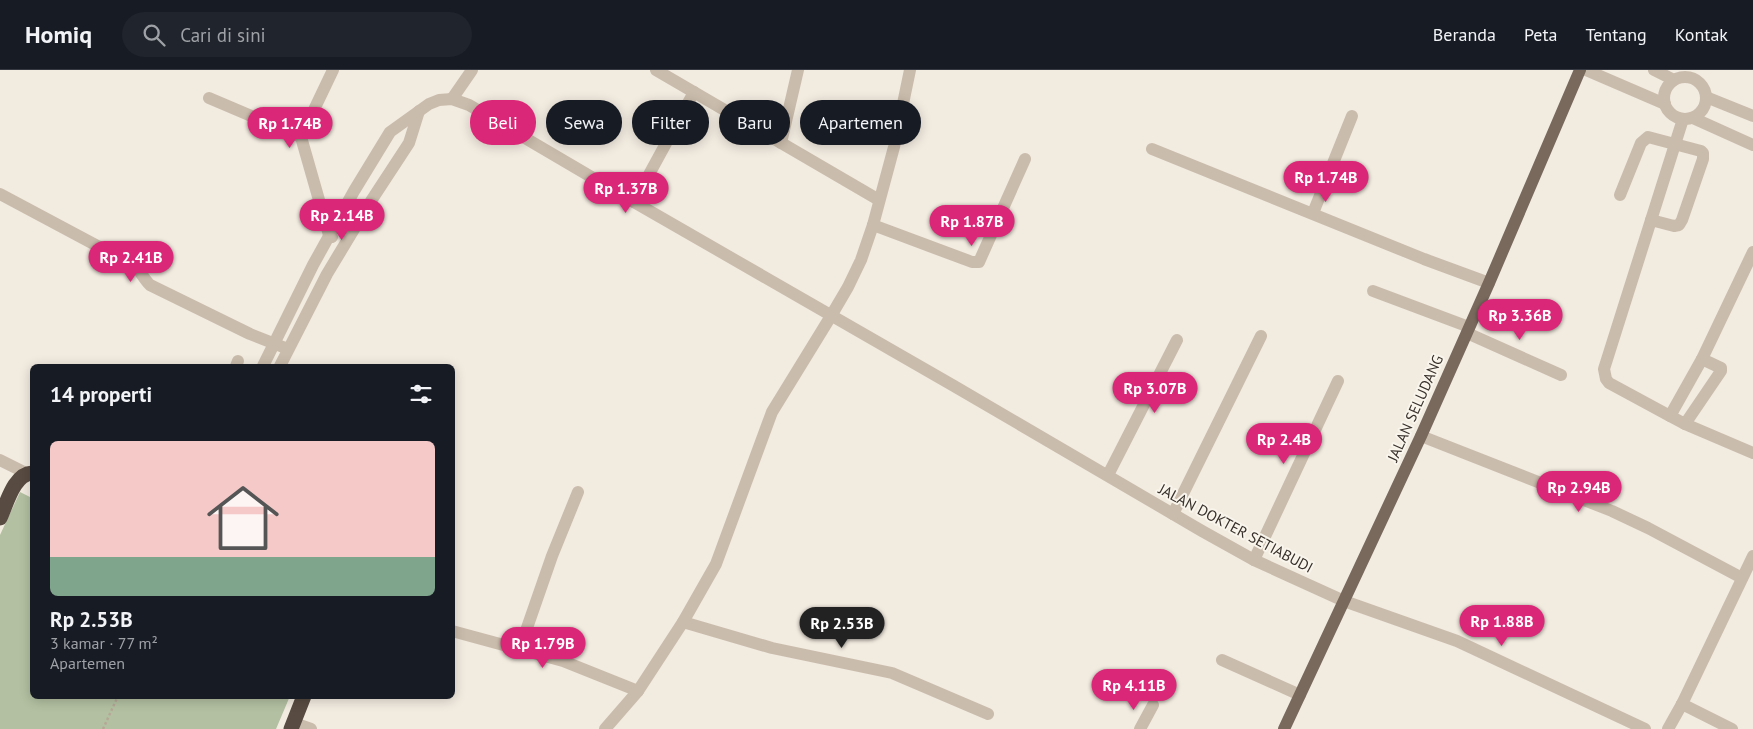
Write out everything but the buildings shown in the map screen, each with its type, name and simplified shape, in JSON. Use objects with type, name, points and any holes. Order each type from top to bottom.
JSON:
[{"type":"highway","points":[[0,518],[20,478],[29,473]]},
{"type":"highway","points":[[293,726],[303,699]]},
{"type":"main road","name":"JALAN SELUDANG","points":[[1284,729],[1421,436],[1580,70]]},
{"type":"street","points":[[333,70],[301,137],[329,235],[345,244]]},
{"type":"street","points":[[264,364],[329,235],[390,132],[429,104],[439,100],[452,99],[472,70]]},
{"type":"street","points":[[656,70],[719,107]]},
{"type":"street","points":[[790,105],[798,70]]},
{"type":"street","points":[[604,729],[638,691],[683,622],[716,564],[772,412],[848,287],[861,260],[894,147],[910,70]]},
{"type":"street","points":[[1586,70],[1665,104]]},
{"type":"street","points":[[1654,70],[1674,80]]},
{"type":"street","points":[[1753,145],[1688,119],[1671,114],[1665,104],[1665,90],[1674,80],[1697,74],[1706,97],[1703,110],[1688,119],[1675,144],[1604,369],[1604,374],[1609,383],[1685,424],[1753,453]]},
{"type":"street","points":[[634,202],[694,92]]},
{"type":"street","points":[[1706,97],[1753,116]]},
{"type":"street","points":[[209,98],[301,137]]},
{"type":"street","name":"JALAN DOKTER SETIABUDI","points":[[452,99],[469,105],[1254,560],[1344,601],[1457,641],[1645,729]]},
{"type":"street","points":[[281,364],[327,274],[371,200],[409,143],[419,112]]},
{"type":"street","points":[[1313,213],[1352,116]]},
{"type":"street","points":[[1620,195],[1643,140],[1648,137],[1703,153],[1703,159],[1679,225],[1674,226],[1651,220]]},
{"type":"street","points":[[783,145],[879,200]]},
{"type":"street","points":[[1152,148],[1424,259],[1489,283]]},
{"type":"street","points":[[873,224],[972,262],[979,262],[1025,159]]},
{"type":"street","points":[[0,194],[135,266],[141,271],[144,279],[150,285],[250,334],[288,349]]},
{"type":"street","points":[[1670,416],[1702,359],[1753,252]]},
{"type":"street","points":[[1373,291],[1468,330],[1561,375]]},
{"type":"street","points":[[1173,514],[1262,336]]},
{"type":"street","points":[[1108,475],[1177,340]]},
{"type":"street","points":[[1685,424],[1721,371],[1721,368],[1702,359]]},
{"type":"street","points":[[1254,560],[1338,381]]},
{"type":"street","points":[[1421,436],[1612,511],[1742,578]]},
{"type":"street","points":[[0,460],[29,473]]},
{"type":"street","points":[[520,648],[552,556],[578,492]]},
{"type":"street","points":[[1668,729],[1682,704],[1753,556]]},
{"type":"street","points":[[683,622],[772,648],[892,673],[988,714]]},
{"type":"street","points":[[455,631],[564,661],[638,691]]},
{"type":"street","points":[[1222,660],[1300,695]]},
{"type":"street","points":[[1682,704],[1732,729]]},
{"type":"street","points":[[1140,729],[1153,705]]},
{"type":"street","points":[[293,726],[311,729]]},
{"type":"path","points":[[103,729],[117,699]]},
{"type":"green space","points":[[20,492],[30,497],[30,699],[289,699],[276,729],[0,729],[0,535]]}]
